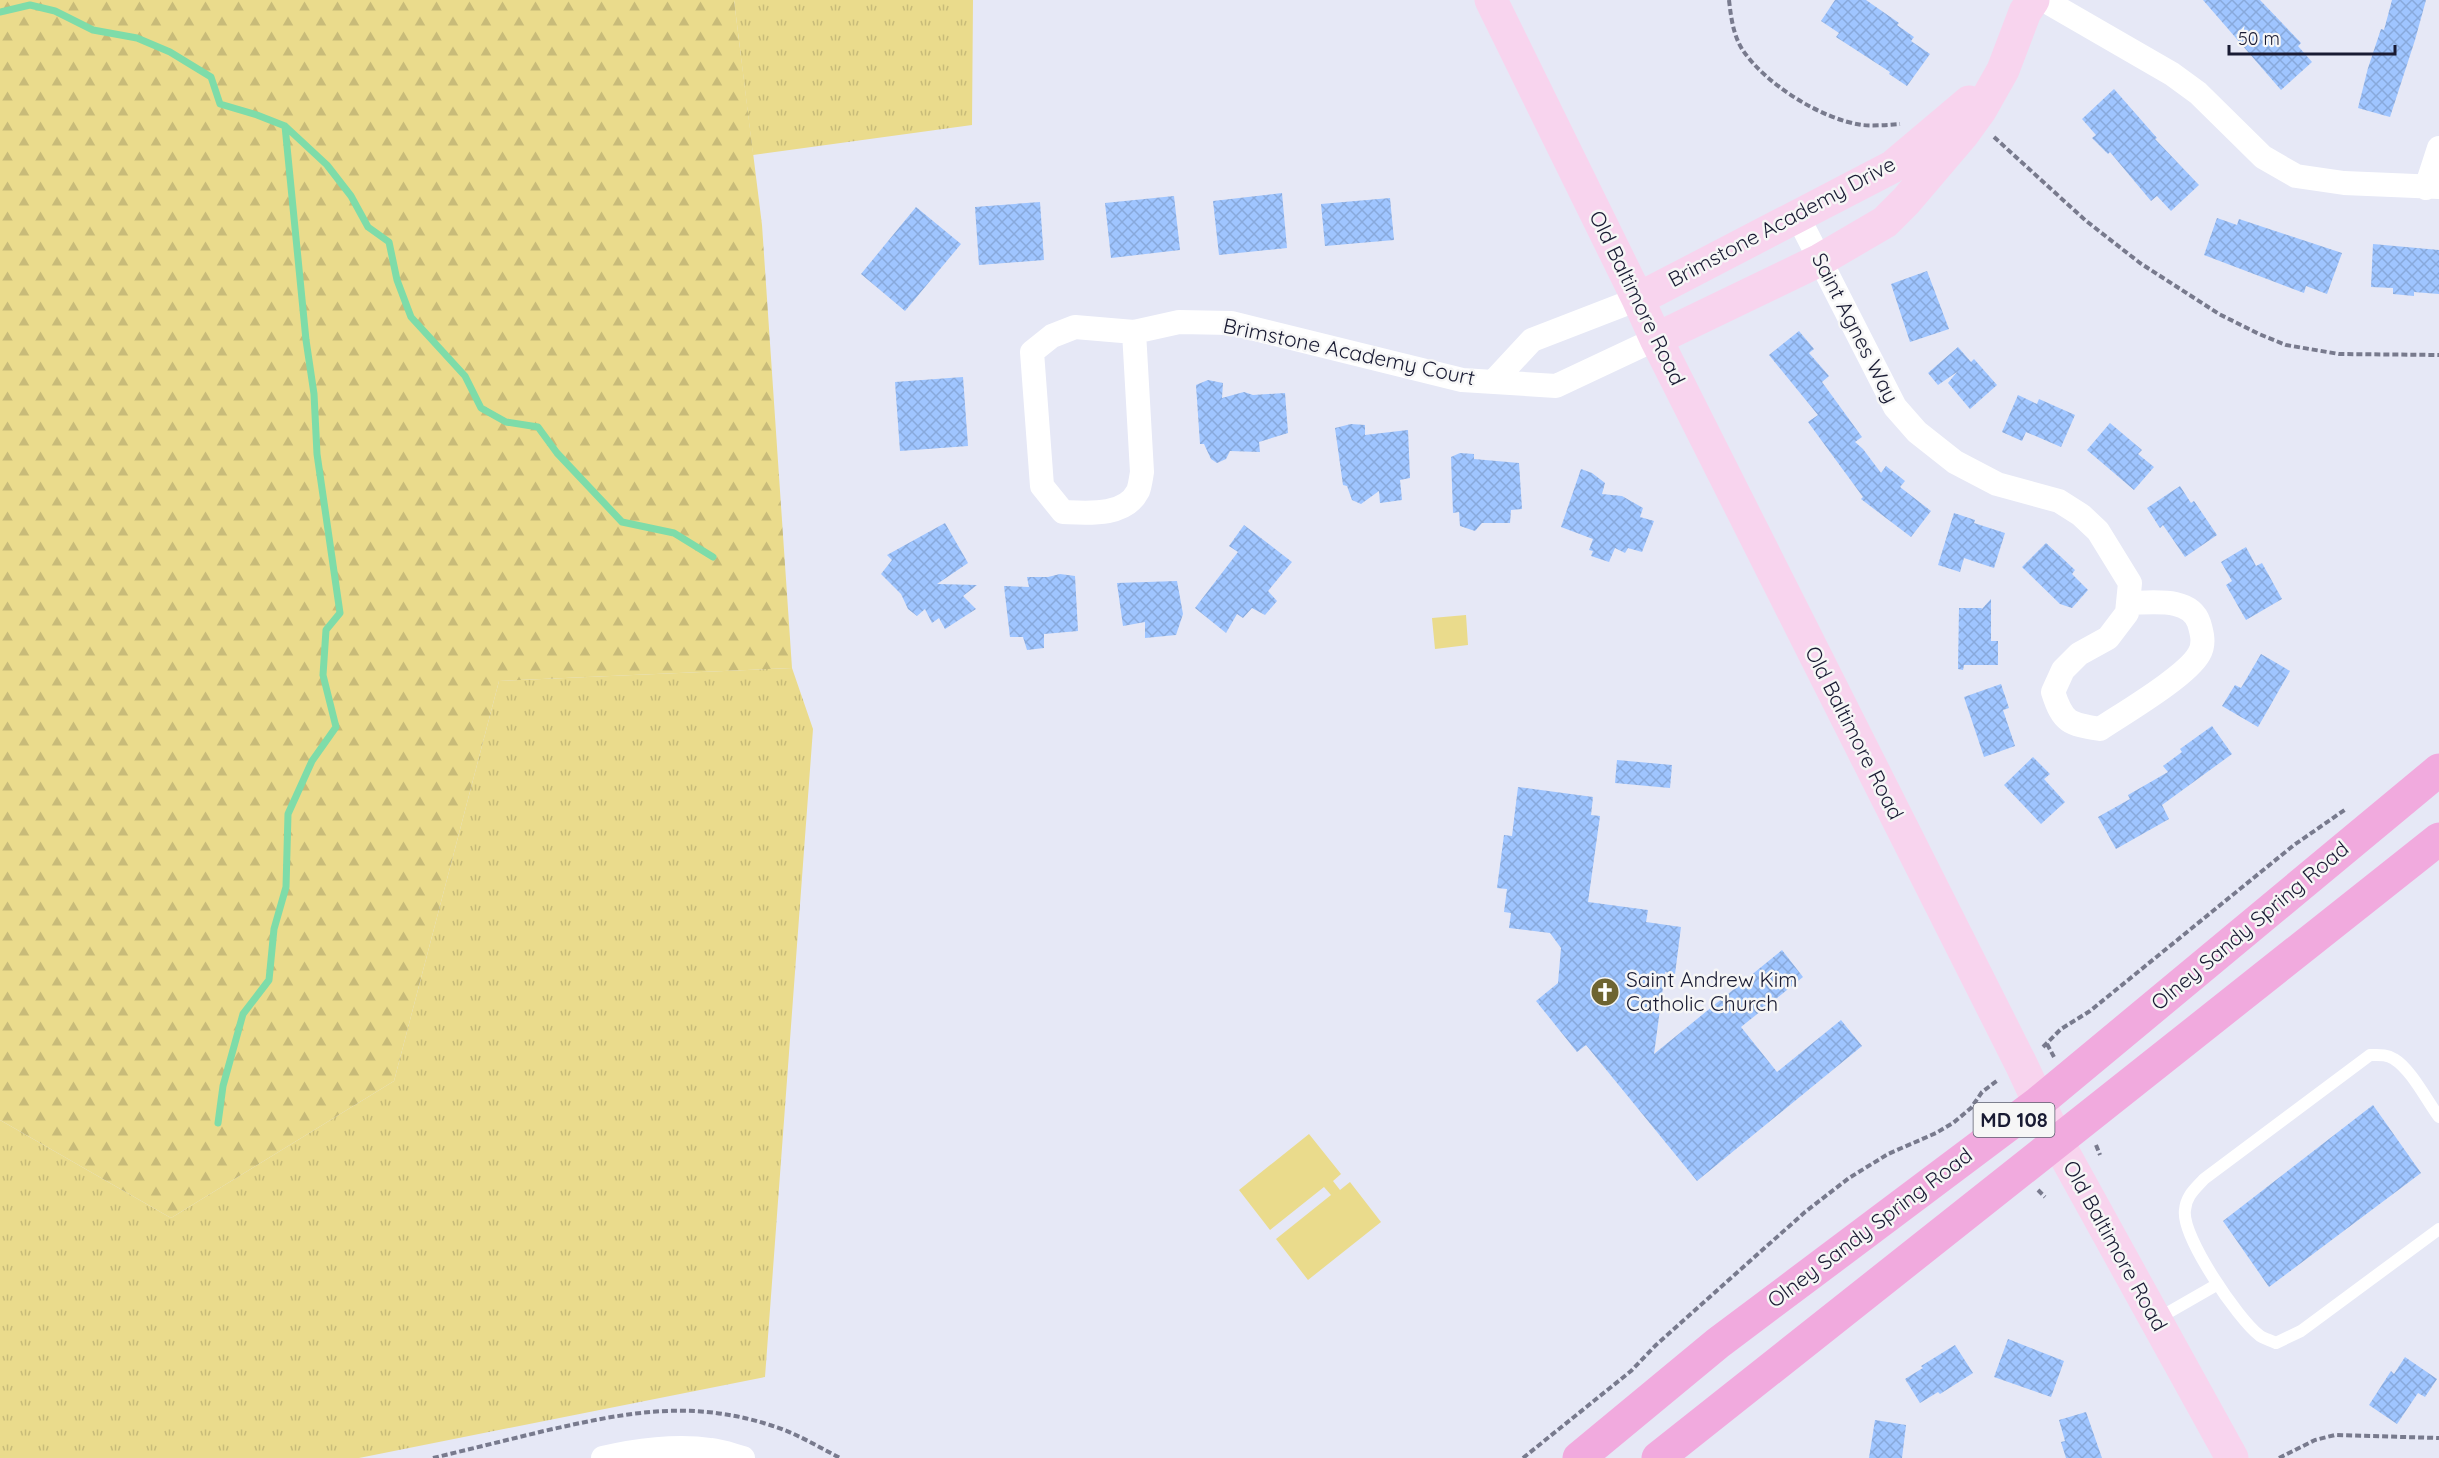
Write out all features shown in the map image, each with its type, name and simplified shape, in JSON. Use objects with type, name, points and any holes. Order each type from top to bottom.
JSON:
[{"type":"main road","name":"Olney Sandy Spring Road","points":[[1579,1458],[1718,1343],[2038,1102],[2439,770]]},
{"type":"main road","name":"MD 108","points":[[1658,1458],[2439,839]]},
{"type":"street","name":"Old Baltimore Road","points":[[1491,0],[1656,339],[2021,1064],[2057,1141],[2232,1458]]},
{"type":"street","name":"Brimstone Academy Drive","points":[[1656,339],[1820,260],[1885,222],[1914,192],[1971,123],[2003,69],[2029,3]]},
{"type":"street","points":[[2029,3],[2172,74],[2198,93],[2263,157],[2278,168],[2296,176],[2317,180],[2433,187],[2439,148]]},
{"type":"street","name":"Brimstone Academy Drive","points":[[1638,299],[1892,167],[1956,114],[2003,69]]},
{"type":"street","name":"Saint Agnes Way","points":[[1797,217],[1895,407],[1917,432],[1955,462],[1997,484],[2059,501],[2081,515],[2098,531],[2130,583],[2128,603]]},
{"type":"street","name":"Brimstone Academy Court","points":[[1493,382],[1532,340],[1638,299]]},
{"type":"street","name":"Brimstone Academy Court","points":[[1134,332],[1142,472],[1138,491],[1130,500],[1111,511],[1092,514],[1063,512],[1042,486],[1032,352],[1052,336],[1075,327],[1134,332],[1179,322],[1231,323],[1462,380],[1556,387],[1656,339]]},
{"type":"street","points":[[2166,602],[2184,606],[2196,615],[2203,635],[2201,652],[2190,668],[2100,729],[2076,726],[2061,714],[2053,692],[2063,670],[2079,654],[2108,638],[2127,613],[2128,603],[2166,602]]},
{"type":"street","points":[[603,1458],[655,1450],[683,1449],[710,1450],[743,1458]]},
{"type":"lane","points":[[2439,1117],[2406,1070],[2396,1060],[2386,1055],[2370,1055],[2204,1179],[2190,1194],[2184,1211],[2187,1230],[2218,1284],[2259,1336],[2276,1343],[2301,1331],[2439,1229]]},
{"type":"lane","points":[[2156,1320],[2218,1284]]},
{"type":"path","points":[[1729,0],[1735,33],[1742,49],[1767,76],[1826,114],[1843,120],[1863,125],[1904,124]]},
{"type":"path","points":[[1971,123],[1991,135],[2085,220],[2140,263],[2219,314],[2259,334],[2286,345],[2339,354],[2439,355]]},
{"type":"path","points":[[1523,1458],[1631,1371],[1656,1345],[1805,1212],[1859,1172],[1888,1154],[1953,1123],[1971,1108],[1982,1092],[2047,1044],[2061,1029],[2090,1011],[2294,845],[2349,807]]},
{"type":"path","points":[[2279,1458],[2315,1440],[2335,1434],[2439,1438]]},
{"type":"green space","points":[[0,0],[734,0],[762,225],[792,668],[499,681],[394,1081],[171,1218],[0,1120]]},
{"type":"green space","points":[[734,0],[973,0],[972,125],[753,155]]},
{"type":"green space","points":[[1466,615],[1468,645],[1435,649],[1432,618]]},
{"type":"green space","points":[[792,668],[813,729],[765,1377],[359,1458],[0,1458],[0,1120],[171,1218],[394,1081],[499,681]]},
{"type":"green space","points":[[1309,1134],[1341,1174],[1333,1181],[1340,1190],[1350,1182],[1381,1222],[1308,1280],[1276,1239],[1331,1195],[1324,1187],[1270,1230],[1239,1190]]},
{"type":"building","points":[[1835,0],[1866,0],[1899,23],[1897,25],[1914,37],[1911,41],[1930,54],[1907,86],[1889,74],[1890,72],[1836,37],[1839,33],[1821,21]]},
{"type":"building","points":[[2203,0],[2260,0],[2301,43],[2298,46],[2312,62],[2281,90]]},
{"type":"building","points":[[2392,0],[2426,0],[2390,117],[2358,108],[2368,68],[2381,29],[2384,30]]},
{"type":"building","points":[[2114,89],[2157,138],[2155,139],[2199,185],[2171,211],[2157,196],[2151,201],[2110,152],[2108,154],[2092,138],[2096,135],[2082,119]]},
{"type":"building","points":[[1282,193],[1287,248],[1219,255],[1213,201]]},
{"type":"building","points":[[1174,196],[1180,250],[1111,258],[1105,203]]},
{"type":"building","points":[[1390,198],[1394,240],[1325,246],[1321,204]]},
{"type":"building","points":[[1040,202],[1044,260],[979,265],[975,207]]},
{"type":"building","points":[[916,207],[961,244],[905,311],[861,274]]},
{"type":"building","points":[[2217,218],[2237,225],[2239,219],[2342,253],[2327,294],[2306,286],[2304,293],[2204,255]]},
{"type":"building","points":[[2373,244],[2439,250],[2439,294],[2414,292],[2414,296],[2393,294],[2393,288],[2371,287]]},
{"type":"building","points":[[1927,271],[1949,329],[1910,342],[1891,284]]},
{"type":"building","points":[[1799,331],[1814,349],[1809,353],[1829,376],[1822,382],[1862,437],[1855,442],[1881,473],[1886,466],[1905,481],[1900,487],[1931,511],[1911,537],[1861,499],[1863,497],[1808,422],[1818,415],[1769,355]]},
{"type":"building","points":[[1958,347],[1971,362],[1974,359],[1997,385],[1970,409],[1948,383],[1957,372],[1938,385],[1928,373]]},
{"type":"building","points":[[963,377],[968,446],[900,451],[895,382]]},
{"type":"building","points":[[1208,380],[1223,383],[1222,398],[1244,392],[1253,395],[1285,393],[1288,433],[1259,442],[1260,452],[1230,451],[1226,459],[1217,463],[1211,459],[1204,444],[1200,444],[1196,385]]},
{"type":"building","points":[[2018,395],[2037,404],[2039,399],[2075,415],[2061,447],[2026,432],[2022,441],[2002,432]]},
{"type":"building","points":[[2110,423],[2142,450],[2138,454],[2154,467],[2134,490],[2087,450]]},
{"type":"building","points":[[1351,424],[1365,425],[1365,435],[1408,430],[1410,478],[1400,480],[1402,500],[1380,503],[1379,491],[1361,504],[1352,500],[1347,486],[1343,485],[1335,428]]},
{"type":"building","points":[[1460,453],[1474,454],[1474,459],[1519,463],[1522,509],[1511,510],[1510,523],[1482,523],[1475,531],[1460,526],[1459,512],[1453,513],[1451,457]]},
{"type":"building","points":[[1581,469],[1592,473],[1605,483],[1602,494],[1622,496],[1643,508],[1640,517],[1654,521],[1642,552],[1628,548],[1625,553],[1615,548],[1609,562],[1591,556],[1593,551],[1589,550],[1593,539],[1561,527]]},
{"type":"building","points":[[2180,486],[2191,503],[2194,501],[2217,535],[2185,557],[2163,525],[2160,528],[2147,508]]},
{"type":"building","points":[[1954,513],[1975,520],[1974,523],[2005,533],[1994,568],[1964,558],[1960,572],[1938,565]]},
{"type":"building","points":[[945,523],[968,563],[937,584],[977,585],[963,596],[976,609],[945,629],[939,618],[932,623],[925,609],[917,616],[908,609],[901,594],[881,574],[892,560],[887,555]]},
{"type":"building","points":[[1244,525],[1292,562],[1268,591],[1277,601],[1265,615],[1252,608],[1243,618],[1237,614],[1226,633],[1195,608],[1238,552],[1229,546]]},
{"type":"building","points":[[2046,543],[2075,570],[2072,574],[2088,590],[2072,608],[2060,604],[2022,567]]},
{"type":"building","points":[[2246,547],[2256,566],[2262,563],[2282,599],[2246,620],[2226,585],[2232,581],[2221,562]]},
{"type":"building","points":[[1060,574],[1075,576],[1078,631],[1044,634],[1044,648],[1027,650],[1023,637],[1010,637],[1004,586],[1029,587],[1027,577],[1048,577]]},
{"type":"building","points":[[1177,581],[1183,614],[1176,635],[1145,638],[1145,622],[1123,626],[1117,583]]},
{"type":"building","points":[[1991,599],[1991,641],[1998,641],[1998,665],[1964,665],[1963,670],[1958,669],[1959,608],[1982,608],[1981,610]]},
{"type":"building","points":[[2261,654],[2290,671],[2258,727],[2222,706],[2235,685],[2241,688]]},
{"type":"building","points":[[2001,684],[2009,708],[2003,710],[2015,746],[1984,757],[1964,697]]},
{"type":"building","points":[[2212,726],[2232,754],[2162,805],[2169,819],[2116,849],[2098,817],[2130,799],[2128,795],[2168,772],[2163,766],[2182,752],[2180,749]]},
{"type":"building","points":[[2033,757],[2050,774],[2044,779],[2065,802],[2041,824],[2004,785]]},
{"type":"building","points":[[1617,760],[1672,765],[1670,788],[1615,783]]},
{"type":"building","name":"Saint Andrew Kim Catholic Church","points":[[1518,787],[1593,797],[1591,815],[1600,816],[1588,902],[1648,910],[1646,922],[1681,927],[1675,974],[1665,972],[1654,1054],[1782,950],[1803,977],[1741,1027],[1777,1072],[1841,1020],[1862,1046],[1697,1181],[1586,1045],[1577,1052],[1536,1001],[1558,983],[1561,948],[1550,933],[1509,928],[1511,913],[1504,912],[1507,889],[1497,888],[1504,835],[1512,836]]},
{"type":"building","points":[[2373,1105],[2421,1173],[2269,1287],[2223,1221]]},
{"type":"building","points":[[2008,1339],[2064,1361],[2051,1397],[1994,1377]]},
{"type":"building","points":[[1955,1345],[1973,1373],[1940,1394],[1938,1392],[1920,1403],[1905,1379]]},
{"type":"building","points":[[2405,1357],[2437,1379],[2425,1397],[2418,1393],[2397,1424],[2369,1405],[2391,1371],[2394,1374]]},
{"type":"building","points":[[2086,1412],[2102,1458],[2066,1458],[2061,1442],[2065,1441],[2059,1420]]},
{"type":"building","points":[[1875,1420],[1906,1425],[1902,1458],[1869,1458]]},
{"type":"waterway","points":[[0,12],[30,5],[55,11],[93,30],[137,38],[170,52],[211,77],[220,104],[285,126],[306,340],[314,394],[317,454],[340,613],[326,630],[323,675],[336,727],[312,761],[288,814],[286,887],[274,929],[269,980],[243,1014],[223,1086],[218,1123]]},
{"type":"waterway","points":[[285,126],[327,165],[351,196],[368,227],[389,242],[397,280],[411,317],[465,376],[481,408],[506,422],[538,427],[557,453],[622,522],[674,533],[713,557]]},
{"type":"place","name":"Saint Andrew Kim Catholic Church","points":[[1605,992]]}]
